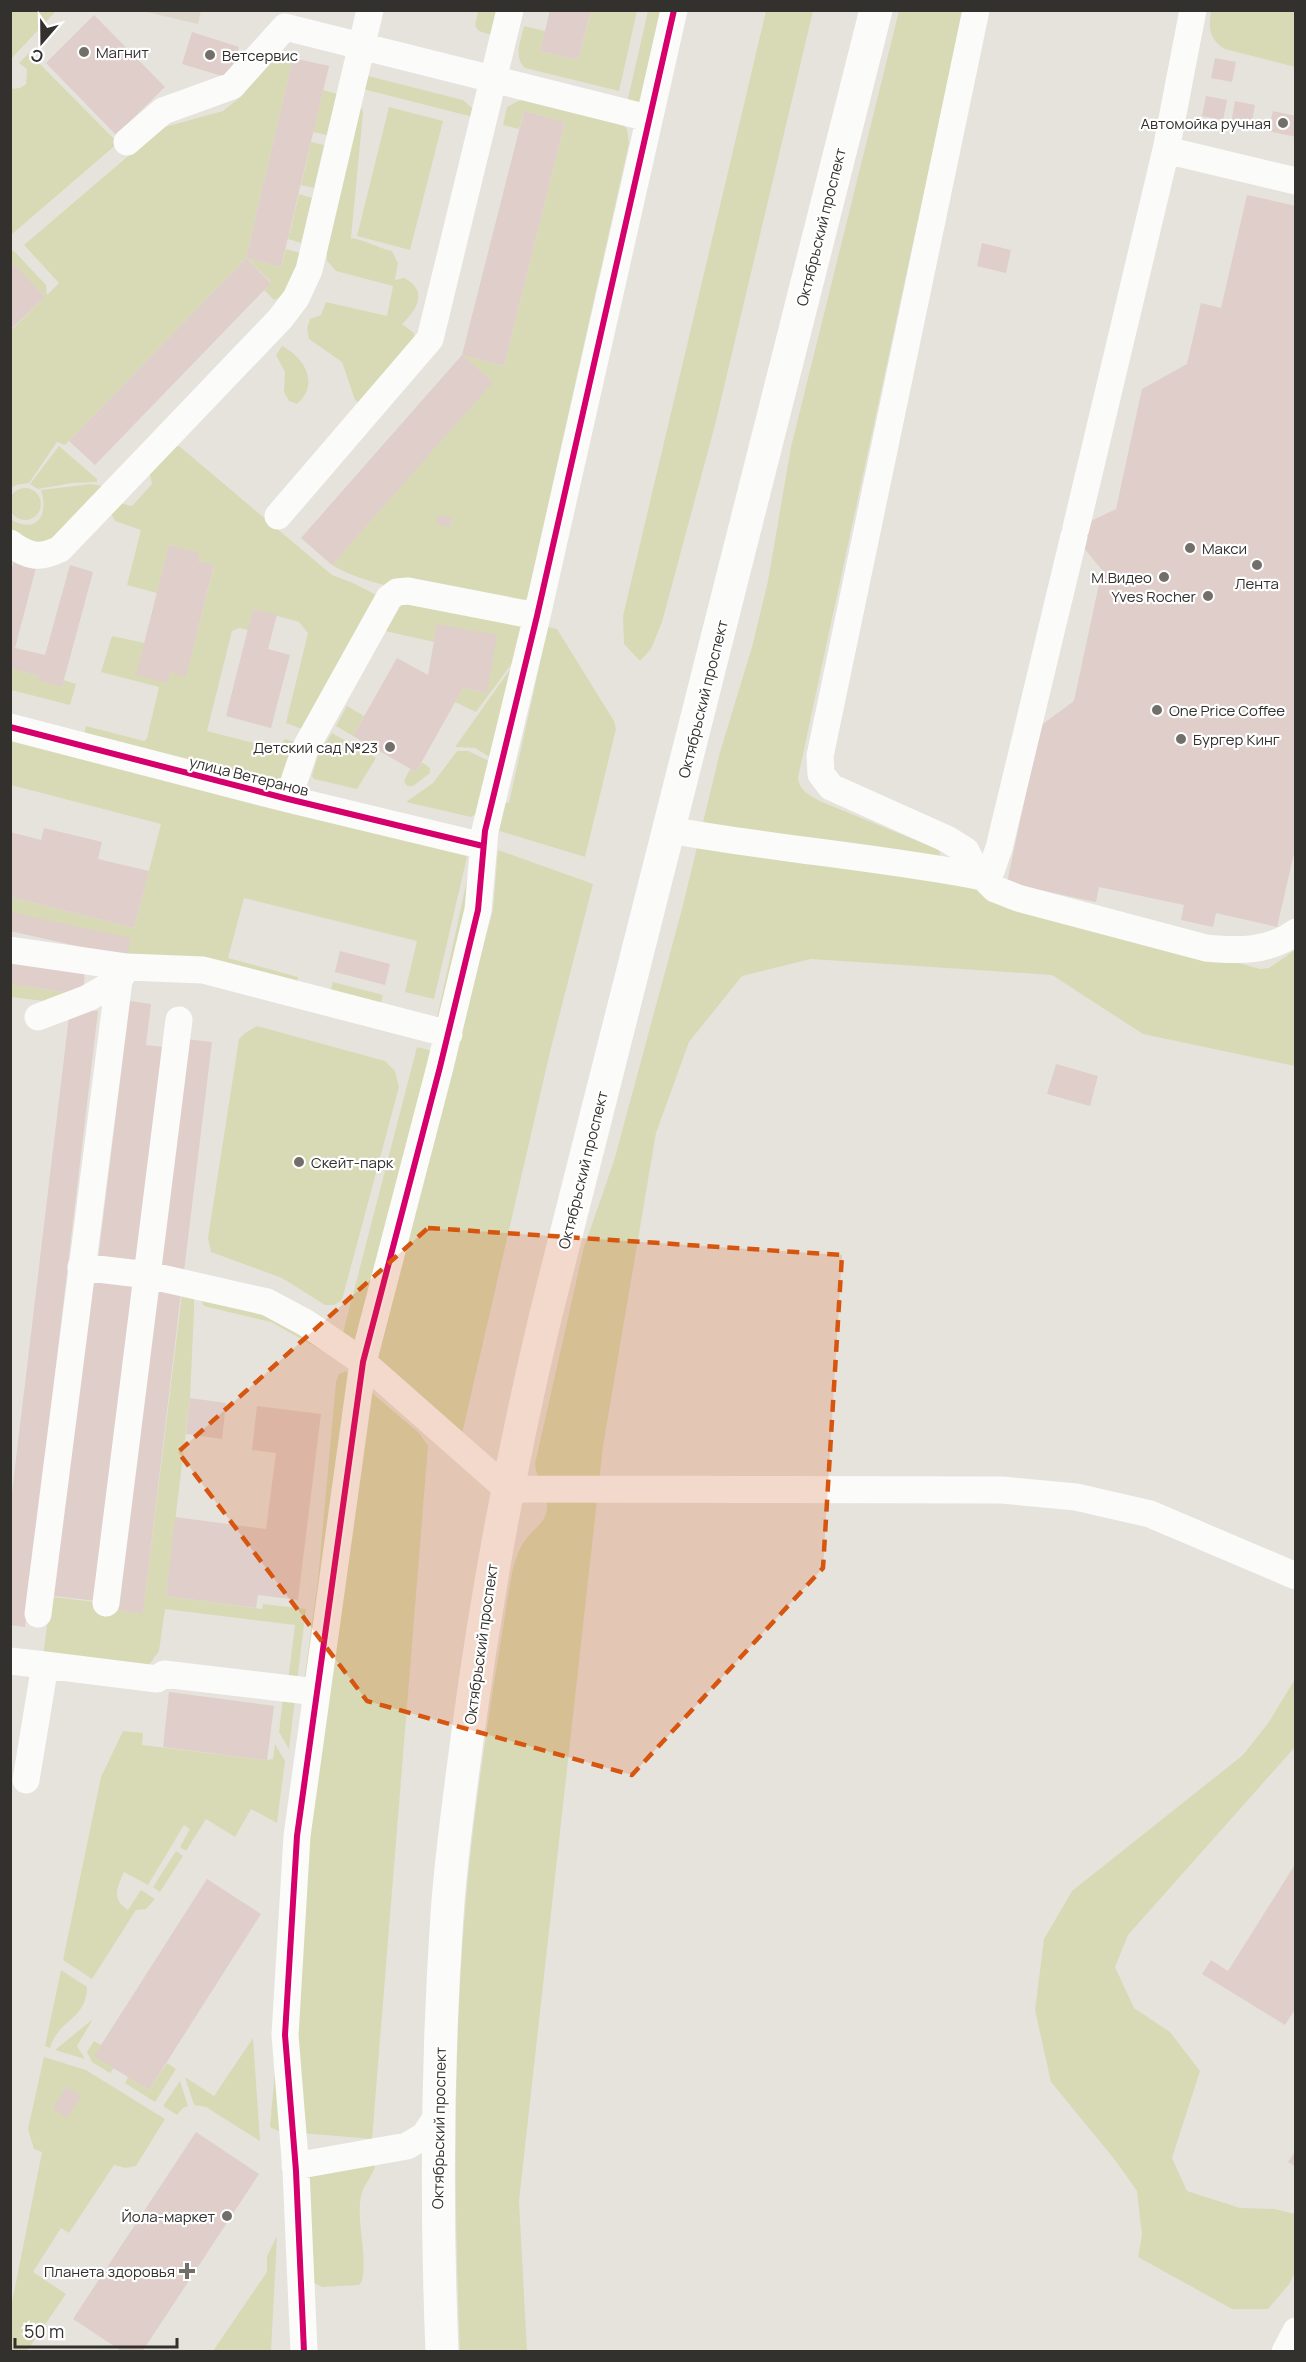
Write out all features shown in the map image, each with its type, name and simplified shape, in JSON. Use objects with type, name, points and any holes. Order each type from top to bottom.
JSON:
[{"type":"main road","name":"Октябрьский проспект","points":[[442,2352],[437,2229],[438,2115],[447,1913],[459,1799],[480,1646],[507,1489],[546,1314],[876,10]]},
{"type":"street","points":[[10,543],[31,555],[46,556],[60,549],[280,320],[296,298],[309,270],[370,10]]},
{"type":"street","points":[[278,516],[430,339],[510,10]]},
{"type":"street","points":[[304,2352],[295,2166],[285,2035],[297,1836],[363,1362],[449,1034],[478,910],[483,846],[674,10]]},
{"type":"street","points":[[976,10],[820,756],[821,774],[831,787],[947,839],[966,851],[975,869],[995,889],[1018,898],[1206,948],[1237,951],[1267,947],[1296,932]]},
{"type":"street","points":[[670,830],[730,841],[983,877],[991,871],[999,848],[1166,150],[1192,10]]},
{"type":"street","points":[[127,142],[162,111],[232,86],[285,27],[648,118]]},
{"type":"street","points":[[1166,150],[1296,181]]},
{"type":"street","points":[[288,799],[305,749],[389,598],[398,592],[408,591],[537,616]]},
{"type":"street","name":"улица Ветеранов","points":[[10,727],[288,799],[483,846]]},
{"type":"street","points":[[10,950],[123,974],[202,970],[449,1034]]},
{"type":"street","points":[[38,1017],[88,998],[123,974]]},
{"type":"street","points":[[38,1614],[81,1267],[123,974]]},
{"type":"street","points":[[106,1603],[179,1020]]},
{"type":"street","points":[[81,1267],[148,1275],[267,1302],[306,1323],[363,1362],[507,1489],[1002,1490],[1076,1497],[1150,1514],[1296,1576]]},
{"type":"street","points":[[10,1661],[157,1679],[164,1674],[317,1692]]},
{"type":"street","points":[[26,1780],[45,1665]]},
{"type":"street","points":[[295,2166],[407,2146],[424,2136],[438,2115]]},
{"type":"street","points":[[1285,2352],[1296,2331]]},
{"type":"highlighted area","points":[[428,1228],[842,1255],[823,1568],[632,1775],[367,1701],[178,1452]]},
{"type":"shaded area","points":[[142,11],[201,11],[198,24]]},
{"type":"green space","points":[[10,11],[56,11],[11,59],[10,59]]},
{"type":"green space","points":[[478,11],[504,11],[491,35],[479,31],[475,26]]},
{"type":"green space","points":[[591,11],[637,11],[619,91],[525,68],[521,64],[519,48],[524,26],[545,31],[540,51],[578,60]]},
{"type":"green space","points":[[648,11],[668,11],[643,104],[627,103]]},
{"type":"green space","points":[[766,11],[813,11],[715,425],[662,622],[651,649],[640,661],[624,644],[623,616]]},
{"type":"green space","points":[[899,11],[963,11],[816,693],[798,778],[799,783],[807,793],[822,802],[937,849],[940,852],[939,877],[941,880],[1260,969],[1269,968],[1295,950],[1295,1066],[1143,1034],[1052,975],[811,959],[742,976],[689,1042],[656,1133],[603,1446],[519,2201],[527,2351],[460,2352],[456,2131],[461,1966],[479,1786],[511,1578],[520,1548],[543,1520],[547,1510],[546,1499],[535,1464],[584,1247],[614,1161],[682,909],[720,752],[752,647],[768,581],[791,447]]},
{"type":"green space","points":[[1211,11],[1295,11],[1295,67],[1225,49],[1219,45],[1211,33]]},
{"type":"green space","points":[[29,53],[118,143],[11,235],[11,89],[20,88],[26,84],[27,69],[19,63]]},
{"type":"green space","points":[[293,58],[246,258],[65,445],[57,442],[29,483],[11,488],[11,330],[45,297],[15,266],[11,269],[11,253],[13,250],[46,285],[47,295],[59,283],[24,245],[161,128],[223,111],[243,95],[263,66],[275,60]]},
{"type":"green space","points":[[368,76],[463,100],[472,108],[473,117],[359,88]]},
{"type":"green space","points":[[323,90],[337,94],[327,135],[313,132]]},
{"type":"green space","points":[[525,100],[622,124],[627,129],[629,143],[528,594],[525,602],[452,596],[375,583],[332,565],[492,382],[462,355],[504,366],[565,122],[524,111],[519,129],[503,125],[507,107]]},
{"type":"green space","points":[[360,103],[363,113],[351,238],[392,251],[398,263],[395,280],[404,278],[416,288],[418,294],[416,306],[402,324],[414,333],[415,344],[366,408],[355,400],[342,362],[309,339],[307,328],[310,319],[321,315],[326,302],[387,316],[393,286],[336,271],[327,261],[327,249]]},
{"type":"green space","points":[[389,107],[443,121],[410,250],[357,236]]},
{"type":"green space","points":[[311,142],[324,145],[314,188],[301,185]]},
{"type":"green space","points":[[299,194],[312,198],[301,243],[288,239]]},
{"type":"green space","points":[[286,249],[300,253],[288,287],[280,297],[274,300],[264,290],[271,282],[246,258],[281,267]]},
{"type":"green space","points":[[282,346],[297,357],[307,372],[308,388],[297,404],[289,401],[284,392],[285,372],[276,355]]},
{"type":"green space","points":[[59,446],[97,479],[97,482],[72,483],[38,489],[30,484]]},
{"type":"green space","points":[[179,446],[332,575],[384,599],[302,729],[286,723],[308,633],[299,622],[253,609],[248,630],[239,628],[232,631],[207,731],[281,750],[284,739],[296,742],[287,789],[84,735],[86,726],[144,741],[147,738],[159,687],[101,672],[112,636],[145,643],[168,682],[170,672],[186,676],[214,566],[198,561],[199,553],[169,545],[157,593],[127,585],[141,530],[115,521],[110,512],[115,502],[132,506],[152,484],[149,471],[174,447]]},
{"type":"green space","points":[[91,484],[102,486],[52,538],[40,544],[11,531],[10,519],[27,525],[39,520],[43,507],[41,490]]},
{"type":"green space","points":[[25,488],[37,492],[41,504],[37,516],[25,520],[13,516],[9,504],[13,492]]},
{"type":"green space","points":[[402,600],[523,621],[513,662],[476,712],[455,702],[463,688],[487,693],[434,642],[385,631]]},
{"type":"green space","points":[[548,627],[557,629],[614,721],[616,729],[585,857],[493,829],[502,802],[509,803]]},
{"type":"green space","points":[[516,661],[493,759],[475,748],[455,747]]},
{"type":"green space","points":[[10,668],[39,676],[38,680],[61,686],[64,680],[76,684],[70,705],[11,690]]},
{"type":"green space","points":[[347,706],[364,716],[353,736],[336,726]]},
{"type":"green space","points":[[11,732],[469,848],[434,999],[405,992],[417,941],[244,898],[228,958],[298,977],[296,985],[127,957],[11,912],[10,897],[134,928],[161,824],[11,785]]},
{"type":"green space","points":[[332,733],[376,758],[357,789],[314,779],[312,776],[318,755]]},
{"type":"green space","points":[[457,751],[468,751],[489,761],[477,813],[471,817],[406,802],[433,783]]},
{"type":"green space","points":[[422,762],[430,768],[430,773],[413,786],[407,786],[404,781],[410,769],[416,772]]},
{"type":"green space","points":[[498,850],[593,884],[550,1052],[461,1438],[373,1353],[493,910]]},
{"type":"green space","points":[[470,866],[476,872],[446,1020],[437,1018]]},
{"type":"green space","points":[[333,982],[383,995],[380,1006],[330,993]]},
{"type":"green space","points":[[11,984],[83,995],[60,1003],[11,997]]},
{"type":"green space","name":"Скейт-парк","points":[[257,1026],[385,1061],[395,1071],[399,1087],[342,1300],[334,1305],[325,1305],[282,1278],[211,1252],[208,1238],[239,1039]]},
{"type":"green space","points":[[417,1047],[437,1052],[359,1348],[343,1333]]},
{"type":"green space","points":[[182,1294],[194,1298],[190,1398],[166,1596],[262,1609],[263,1604],[306,1609],[297,1682],[288,1681],[295,1625],[165,1609],[159,1651],[149,1665],[43,1656],[50,1603],[54,1597],[95,1602],[116,1610],[143,1612]]},
{"type":"green space","points":[[201,1300],[263,1309],[337,1359],[271,1322],[204,1306]]},
{"type":"green space","points":[[346,1371],[419,1433],[428,1446],[372,2139],[278,2131],[270,2127],[309,1682],[304,1681],[318,1580],[336,1382],[339,1374]]},
{"type":"green space","points":[[1295,1679],[1295,1747],[1128,1935],[1115,1967],[1134,2008],[1170,2032],[1200,2071],[1172,2158],[1187,2191],[1240,2208],[1275,2209],[1295,2214],[1295,2272],[1290,2283],[1268,2309],[1232,2309],[1138,2257],[1142,2235],[1137,2191],[1115,2160],[1051,2082],[1035,2010],[1044,1939],[1072,1891],[1243,1755],[1269,1722]]},
{"type":"green space","points":[[283,1698],[295,1699],[289,1749],[279,1732]]},
{"type":"green space","points":[[123,1731],[143,1733],[142,1745],[267,1760],[273,1759],[275,1744],[285,1761],[277,1823],[251,1809],[235,1837],[206,1819],[186,1851],[180,1847],[190,1829],[184,1825],[148,1885],[124,1872],[117,1893],[119,1902],[123,1906],[128,1910],[141,1890],[155,1899],[146,1909],[136,1910],[92,1979],[63,1960],[101,1777]]},
{"type":"green space","points":[[176,1851],[183,1856],[160,1892],[153,1887]]},
{"type":"green space","points":[[61,1970],[87,1987],[82,2007],[59,2031],[50,2048],[45,2046]]},
{"type":"green space","points":[[93,2019],[77,2046],[85,2059],[55,2050]]},
{"type":"green space","points":[[253,2038],[260,2141],[206,2107],[194,2105],[185,2077],[214,2096]]},
{"type":"green space","points":[[94,2041],[101,2045],[114,2068],[110,2073],[92,2062],[87,2052]]},
{"type":"green space","points":[[44,2057],[86,2070],[165,2119],[136,2166],[126,2168],[114,2165],[69,2233],[61,2228],[33,2272],[66,2294],[27,2351],[11,2352],[11,2307],[42,2152],[34,2149],[28,2129]]},
{"type":"green space","points":[[167,2063],[176,2069],[155,2102],[125,2083],[128,2077],[149,2090]]},
{"type":"green space","points":[[180,2081],[188,2106],[177,2115],[163,2106]]},
{"type":"green space","points":[[371,2164],[375,2166],[362,2192],[360,2206],[364,2260],[362,2281],[359,2285],[322,2287],[314,2283],[309,2175]]},
{"type":"green space","points":[[277,2236],[271,2351],[213,2351],[267,2272],[267,2256]]},
{"type":"building","points":[[550,10],[591,10],[578,60],[540,51]]},
{"type":"building","points":[[94,15],[165,87],[116,135],[46,63]]},
{"type":"building","name":"Ветсервис","points":[[192,32],[239,47],[229,78],[182,64]]},
{"type":"building","points":[[293,58],[329,66],[281,267],[246,258]]},
{"type":"building","points":[[1215,58],[1236,62],[1232,82],[1211,78]]},
{"type":"building","points":[[1206,96],[1227,100],[1223,120],[1202,116]]},
{"type":"building","points":[[1235,101],[1255,105],[1251,128],[1231,124]]},
{"type":"building","points":[[524,111],[565,122],[504,366],[462,355]]},
{"type":"building","name":"Автомойка ручная","points":[[1273,111],[1296,116],[1296,137],[1268,131]]},
{"type":"building","name":"Макси","points":[[1247,195],[1296,206],[1296,845],[1277,927],[1216,913],[1213,927],[1181,920],[1184,905],[1099,887],[1096,902],[1007,883],[1040,726],[1074,701],[1102,570],[1070,531],[1116,509],[1142,389],[1187,364],[1201,303],[1221,308]]},
{"type":"building","points":[[982,243],[1011,250],[1006,273],[977,266]]},
{"type":"building","points":[[246,258],[271,283],[95,465],[69,441]]},
{"type":"building","points":[[15,265],[45,297],[10,330],[10,269]]},
{"type":"building","points":[[462,355],[493,382],[332,565],[301,538]]},
{"type":"building","points":[[438,515],[452,518],[450,527],[436,524]]},
{"type":"building","points":[[169,545],[200,553],[198,561],[214,565],[186,677],[170,672],[168,683],[136,675]]},
{"type":"building","points":[[15,558],[37,564],[15,648],[45,655],[70,565],[93,572],[62,687],[38,680],[39,676],[10,668],[10,574]]},
{"type":"building","points":[[253,609],[277,615],[268,649],[290,655],[271,728],[226,716]]},
{"type":"building","points":[[437,624],[497,635],[487,693],[463,688],[416,772],[353,736],[397,658],[428,675]]},
{"type":"building","points":[[44,828],[102,842],[98,859],[149,871],[134,928],[10,897],[10,832],[41,840]]},
{"type":"building","points":[[10,912],[131,938],[127,957],[10,931]]},
{"type":"building","points":[[340,951],[390,964],[385,985],[335,972]]},
{"type":"building","points":[[10,959],[85,969],[83,995],[10,984]]},
{"type":"building","points":[[130,1001],[151,1004],[146,1045],[163,1047],[137,1264],[98,1260]]},
{"type":"building","points":[[70,1008],[98,1011],[25,1627],[10,1625],[10,1509]]},
{"type":"building","points":[[186,1039],[212,1042],[184,1271],[158,1268]]},
{"type":"building","points":[[1056,1064],[1098,1076],[1090,1106],[1047,1094]]},
{"type":"building","points":[[93,1277],[135,1282],[96,1601],[54,1596]]},
{"type":"building","points":[[155,1290],[181,1293],[143,1613],[116,1610]]},
{"type":"building","points":[[190,1398],[226,1403],[222,1439],[186,1434]]},
{"type":"building","points":[[257,1406],[321,1414],[298,1600],[258,1595],[256,1608],[166,1596],[175,1517],[266,1529],[276,1453],[252,1450]]},
{"type":"building","points":[[169,1692],[274,1706],[267,1760],[163,1747]]},
{"type":"building","points":[[1296,1863],[1296,2008],[1285,2025],[1202,1974],[1211,1960],[1228,1971]]},
{"type":"building","points":[[207,1879],[261,1914],[149,2090],[94,2056]]},
{"type":"building","points":[[66,2087],[81,2096],[67,2118],[53,2109]]},
{"type":"building","points":[[196,2132],[259,2174],[142,2352],[123,2352],[73,2319]]},
{"type":"building","points":[[1296,2150],[1296,2167],[1288,2162]]},
{"type":"cycle path","points":[[304,2352],[296,2171],[285,2035],[297,1836],[363,1362],[440,1067],[478,910],[485,831],[537,616],[674,10]]},
{"type":"cycle path","points":[[10,727],[288,799],[483,846]]},
{"type":"place","name":"Магнит","points":[[84,52]]},
{"type":"place","name":"Ветсервис","points":[[210,55]]},
{"type":"place","name":"Автомойка ручная","points":[[1283,123]]},
{"type":"place","name":"Макси","points":[[1190,548]]},
{"type":"place","name":"Лента","points":[[1257,565]]},
{"type":"place","name":"М.Видео","points":[[1164,577]]},
{"type":"place","name":"Yves Rocher","points":[[1208,596]]},
{"type":"place","name":"One Price Coffee","points":[[1157,710]]},
{"type":"place","name":"Бургер Кинг","points":[[1181,739]]},
{"type":"place","name":"Детский сад №23","points":[[390,747]]},
{"type":"place","name":"Скейт-парк","points":[[299,1162]]},
{"type":"place","name":"Йола-маркет","points":[[227,2216]]},
{"type":"place","name":"Планета здоровья","points":[[187,2271]]}]
